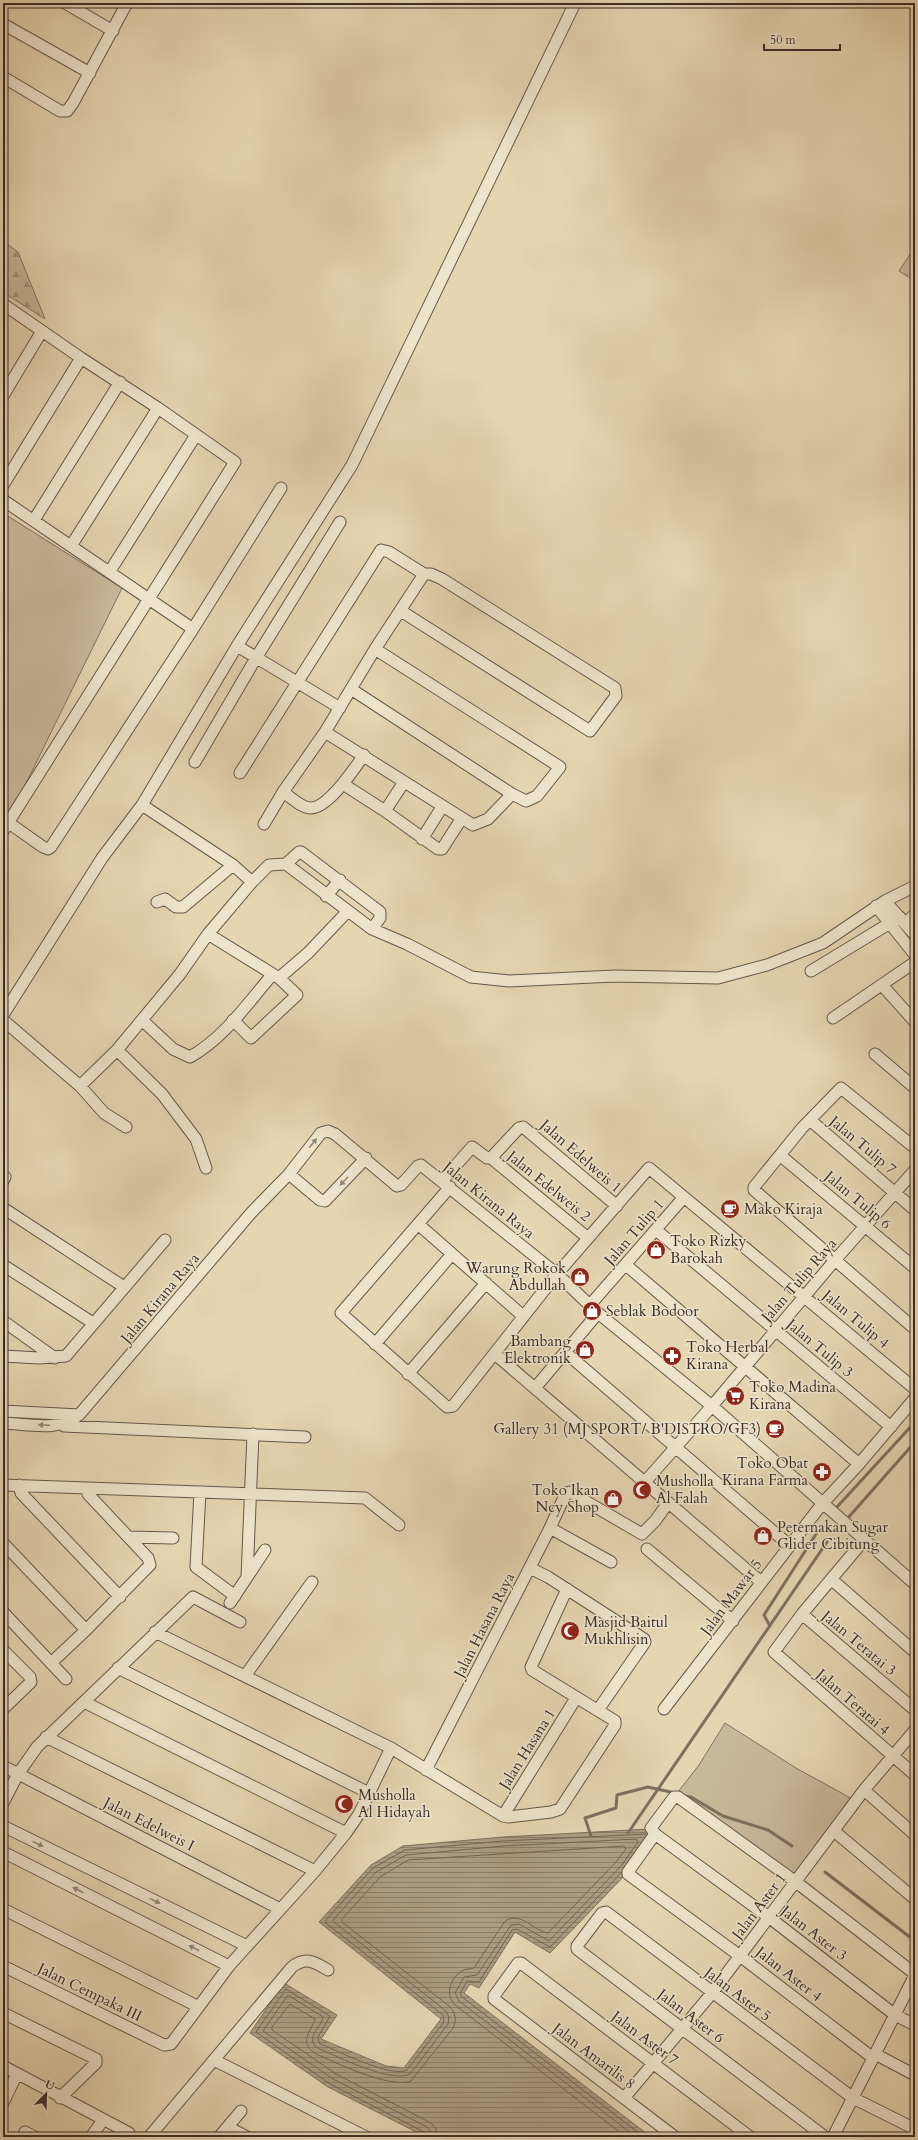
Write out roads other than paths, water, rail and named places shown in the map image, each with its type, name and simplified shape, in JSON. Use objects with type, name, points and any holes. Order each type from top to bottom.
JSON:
[{"type":"street","points":[[65,3],[113,31]]},
{"type":"street","points":[[3,77],[60,111],[65,112],[71,108],[127,3]]},
{"type":"street","points":[[3,1015],[102,858],[142,805],[237,646],[352,465],[575,3]]},
{"type":"street","points":[[3,24],[90,73]]},
{"type":"street","points":[[4,306],[81,358],[120,382],[235,462],[6,827],[43,848],[48,849],[51,847],[193,629],[281,488]]},
{"type":"street","points":[[3,396],[42,331]]},
{"type":"street","points":[[3,485],[81,358]]},
{"type":"street","points":[[34,520],[120,382]]},
{"type":"street","points":[[71,546],[158,408]]},
{"type":"street","points":[[110,571],[196,435]]},
{"type":"street","points":[[3,500],[110,571],[193,629]]},
{"type":"street","points":[[195,762],[256,658],[340,522]]},
{"type":"street","points":[[240,773],[381,550],[385,550],[424,574],[431,574],[442,580],[615,688],[617,691],[615,698],[590,731],[401,612]]},
{"type":"street","points":[[264,824],[283,792],[325,732],[375,649],[401,612],[424,574]]},
{"type":"street","points":[[237,646],[340,708]]},
{"type":"street","points":[[351,689],[512,794],[526,801],[534,799],[560,767],[375,649]]},
{"type":"street","points":[[325,732],[364,755],[442,807],[472,825],[478,824],[497,811],[512,794]]},
{"type":"street","points":[[283,792],[302,805],[310,808],[318,807],[342,784],[364,755]]},
{"type":"street","points":[[385,811],[404,782]]},
{"type":"street","points":[[342,784],[385,811],[438,849],[442,848],[462,818]]},
{"type":"street","points":[[142,805],[233,866],[252,882]]},
{"type":"street","points":[[422,839],[442,807]]},
{"type":"street","points":[[80,1086],[117,1050],[180,974],[208,934],[252,882],[269,865],[286,864],[299,852],[301,852],[340,880],[380,912],[380,918],[372,929]]},
{"type":"street","points":[[286,864],[347,912],[372,929],[406,944],[471,977],[485,980],[509,981],[615,976],[718,978],[766,965],[823,943],[880,903],[915,886]]},
{"type":"street","points":[[157,902],[165,900],[176,907],[183,907],[233,866]]},
{"type":"street","points":[[326,896],[340,880]]},
{"type":"street","points":[[880,903],[902,920],[915,935]]},
{"type":"street","points":[[880,903],[889,924],[915,955]]},
{"type":"street","points":[[142,1020],[173,1049],[190,1057],[202,1050],[276,977],[308,953],[347,912]]},
{"type":"street","points":[[811,972],[889,924],[915,914]]},
{"type":"street","points":[[208,934],[276,977],[297,995],[296,998],[251,1038],[248,1037],[233,1020]]},
{"type":"street","points":[[833,1018],[915,962]]},
{"type":"street","points":[[882,985],[915,1022]]},
{"type":"street","points":[[3,1020],[80,1086],[104,1113],[126,1127]]},
{"type":"street","points":[[117,1050],[162,1094],[196,1140],[206,1168]]},
{"type":"street","points":[[876,1054],[915,1088]]},
{"type":"street","points":[[915,1148],[841,1088],[810,1120],[754,1186],[755,1193],[915,1329]]},
{"type":"street","name":"Jalan Tulip 7","points":[[810,1120],[915,1210]]},
{"type":"street","name":"Jalan Edelweis 1","points":[[491,1158],[519,1128],[525,1128],[617,1206]]},
{"type":"street","name":"Jalan Kirana Raya","points":[[62,1426],[72,1421],[79,1415],[251,1213],[289,1174],[321,1133],[328,1131],[335,1134],[366,1158],[397,1186],[401,1186],[419,1165],[446,1184],[557,1274],[594,1309],[712,1406],[915,1584]]},
{"type":"street","name":"Jalan Edelweis 2","points":[[446,1184],[472,1147],[487,1158],[491,1158],[588,1238]]},
{"type":"street","name":"Jalan Tulip 6","points":[[781,1156],[915,1268]]},
{"type":"street","points":[[289,1174],[320,1200],[325,1200],[366,1158]]},
{"type":"street","name":"Jalan Edelweis 1","points":[[408,1374],[450,1408],[495,1354],[557,1274],[649,1168],[684,1197]]},
{"type":"street","name":"Jalan Tulip Raya","points":[[644,1483],[712,1406],[835,1260],[915,1170]]},
{"type":"street","points":[[446,1184],[418,1224],[341,1312],[342,1315],[408,1374],[486,1283]]},
{"type":"street","name":"Jalan Tulip 1","points":[[535,1388],[565,1352],[626,1265],[684,1197]]},
{"type":"street","name":"Jalan Tulip 4","points":[[684,1197],[915,1389]]},
{"type":"street","points":[[3,1208],[124,1287]]},
{"type":"street","points":[[418,1224],[523,1316]]},
{"type":"street","name":"Jalan Tulip 3","points":[[656,1230],[891,1427]]},
{"type":"street","points":[[3,1356],[55,1358],[68,1354],[165,1240]]},
{"type":"street","points":[[375,1344],[452,1254]]},
{"type":"street","points":[[626,1265],[745,1365],[859,1464]]},
{"type":"street","points":[[3,1267],[94,1323]]},
{"type":"street","points":[[3,1321],[55,1358]]},
{"type":"street","points":[[565,1352],[789,1545]]},
{"type":"street","points":[[495,1354],[761,1582]]},
{"type":"street","name":"Jalan Mawar 5","points":[[664,1709],[822,1504],[859,1464],[915,1398]]},
{"type":"street","points":[[3,1411],[79,1415]]},
{"type":"street","points":[[3,1423],[305,1437]]},
{"type":"street","points":[[248,1577],[253,1434]]},
{"type":"street","points":[[3,1484],[365,1498],[399,1525]]},
{"type":"street","points":[[19,1485],[21,1493],[120,1597]]},
{"type":"street","points":[[87,1488],[88,1494],[148,1558]]},
{"type":"street","points":[[200,1492],[196,1567],[232,1599],[265,1550]]},
{"type":"street","name":"Jalan Hasana Raya","points":[[426,1770],[530,1568],[566,1493],[570,1492],[642,1534],[655,1521],[668,1503]]},
{"type":"street","points":[[550,1528],[611,1562]]},
{"type":"street","points":[[129,1537],[173,1538]]},
{"type":"street","points":[[52,1664],[148,1569],[150,1565],[148,1558],[148,1538]]},
{"type":"street","points":[[802,1614],[864,1540]]},
{"type":"street","points":[[3,1542],[86,1630]]},
{"type":"street","points":[[647,1549],[733,1621]]},
{"type":"street","points":[[530,1568],[567,1589],[645,1641],[598,1710]]},
{"type":"street","points":[[831,1579],[915,1652]]},
{"type":"street","points":[[245,1676],[312,1582]]},
{"type":"street","points":[[155,1632],[391,1748],[503,1816],[551,1812],[560,1809],[615,1725],[615,1721],[532,1670],[531,1667],[567,1589]]},
{"type":"street","points":[[3,1803],[18,1774],[46,1737],[193,1597],[240,1622]]},
{"type":"street","points":[[3,1612],[66,1679]]},
{"type":"street","name":"Jalan Teratai 4","points":[[802,1614],[775,1650],[775,1655],[915,1775]]},
{"type":"street","name":"Jalan Teratai 3","points":[[802,1614],[915,1710]]},
{"type":"street","points":[[3,1650],[30,1677],[31,1682],[3,1709]]},
{"type":"street","points":[[118,1668],[370,1793]]},
{"type":"street","name":"Jalan Hasana 1","points":[[503,1816],[576,1698]]},
{"type":"street","points":[[84,1702],[346,1833]]},
{"type":"street","name":"Jalan Aster 1","points":[[624,2098],[712,1993],[770,1918],[864,1790],[915,1730]]},
{"type":"street","points":[[46,1737],[314,1871]]},
{"type":"street","points":[[3,1910],[197,2006],[229,1966],[346,1833],[359,1814],[391,1748]]},
{"type":"street","name":"Jalan Edelweis I","points":[[3,1766],[280,1909]]},
{"type":"street","points":[[864,1790],[915,1835]]},
{"type":"street","points":[[654,1834],[651,1831],[651,1828],[674,1797],[678,1797],[796,1882],[915,1974],[833,2137]]},
{"type":"street","points":[[3,1826],[247,1946]]},
{"type":"street","points":[[834,1831],[915,1900]]},
{"type":"street","name":"Jalan Aster 3","points":[[654,1834],[770,1918],[895,2015],[915,2025]]},
{"type":"street","name":"Jalan Aster 4","points":[[654,1834],[628,1874],[874,2056],[915,2075]]},
{"type":"street","points":[[3,1852],[229,1966]]},
{"type":"street","name":"Jalan Aster 5","points":[[606,1912],[853,2098],[915,2129]]},
{"type":"street","name":"Jalan Aster 6","points":[[606,1912],[602,1913],[577,1946],[578,1949],[825,2137]]},
{"type":"street","points":[[149,2137],[292,1967],[306,1960],[313,1961],[328,1970]]},
{"type":"street","name":"Jalan Aster 7","points":[[494,1999],[494,1996],[518,1963],[521,1963],[750,2137]]},
{"type":"street","name":"Jalan Cempaka III","points":[[3,1966],[164,2045],[171,2044],[197,2006]]},
{"type":"street","name":"Jalan Amarilis 8","points":[[494,1999],[675,2137]]},
{"type":"street","points":[[3,2013],[96,2059],[96,2063],[60,2098]]},
{"type":"street","points":[[214,2060],[366,2137]]},
{"type":"street","points":[[3,2066],[60,2098],[128,2133]]},
{"type":"street","points":[[3,2103],[17,2074]]},
{"type":"street","points":[[219,2137],[241,2111]]},
{"type":"street","points":[[91,2137],[103,2120]]},
{"type":"street","points":[[228,2127],[247,2137]]},
{"type":"street","points":[[25,2132],[35,2137]]},
{"type":"water","points":[[650,1829],[628,1872],[550,1953],[515,1932],[479,1988],[470,1984],[464,1993],[651,2137],[426,2137],[328,2087],[250,2033],[284,1983],[337,2015],[321,2039],[386,2066],[404,2068],[441,2019],[319,1922],[371,1865],[403,1846],[503,1837]]},
{"type":"waterway","points":[[837,1507],[915,1422]]},
{"type":"waterway","points":[[847,1519],[915,1442]]},
{"type":"waterway","points":[[770,1626],[764,1615],[820,1528]]},
{"type":"waterway","points":[[628,1833],[827,1542]]},
{"type":"waterway","points":[[591,1836],[585,1818],[616,1808],[617,1795],[648,1787],[675,1793]]},
{"type":"waterway","points":[[684,1796],[691,1797],[723,1816],[768,1830],[792,1846]]},
{"type":"waterway","points":[[825,1872],[915,1941]]},
{"type":"place","name":"Mako Kiraja","points":[[730,1209]]},
{"type":"place","name":"Toko Rizky Barokah","points":[[656,1250]]},
{"type":"place","name":"Warung Rokok Abdullah","points":[[580,1277]]},
{"type":"place","name":"Seblak Bodoor","points":[[592,1311]]},
{"type":"place","name":"Bambang Elektronik","points":[[585,1350]]},
{"type":"place","name":"Toko Herbal Kirana","points":[[672,1356]]},
{"type":"place","name":"Toko Madina Kirana","points":[[735,1396]]},
{"type":"place","name":"Gallery 31 (MJ SPORT/ B'DISTRO/GF3)","points":[[775,1429]]},
{"type":"place","name":"Toko Obat Kirana Farma","points":[[822,1472]]},
{"type":"place","name":"Musholla Al Falah","points":[[642,1490]]},
{"type":"place","name":"Toko Ikan Ncy Shop","points":[[613,1499]]},
{"type":"place","name":"Peternakan Sugar Glider Cibitung","points":[[763,1536]]},
{"type":"place","name":"Masjid Baitul Mukhlisin","points":[[570,1631]]},
{"type":"place","name":"Musholla Al Hidayah","points":[[344,1804]]}]
